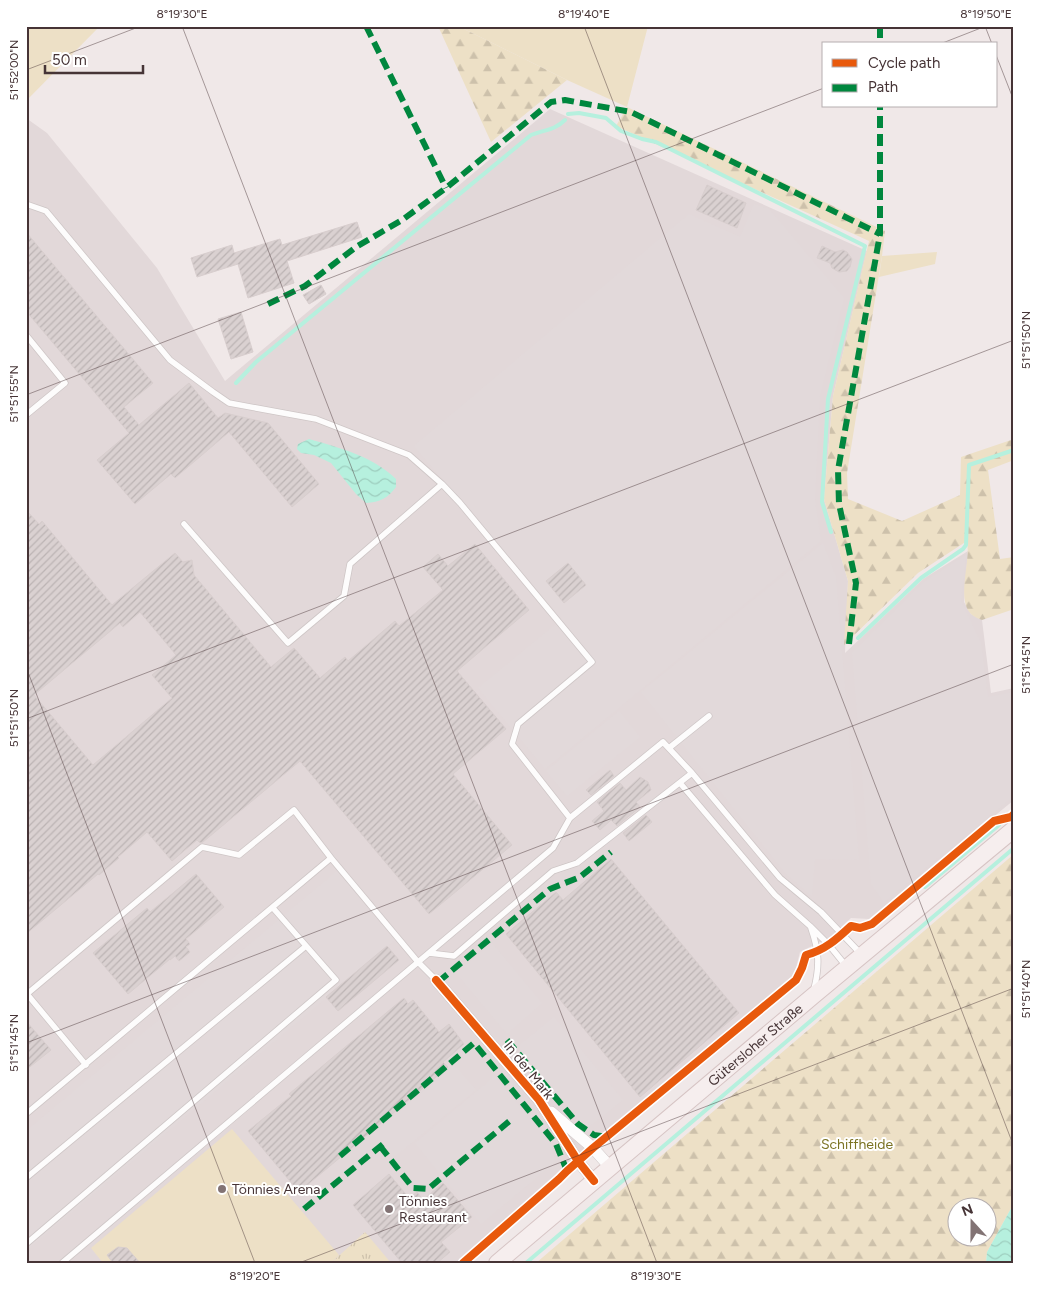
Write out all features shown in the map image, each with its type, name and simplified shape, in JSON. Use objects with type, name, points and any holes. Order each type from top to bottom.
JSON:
[{"type":"main road","name":"Gütersloher Straße","points":[[497,1263],[1014,829]]},
{"type":"street","name":"In der Mark","points":[[436,980],[539,1100],[593,1148],[610,1167]]},
{"type":"street","name":"In der Mark","points":[[539,1100],[578,1161],[594,1181]]},
{"type":"lane","points":[[26,204],[46,211],[170,360],[230,403],[316,419],[410,455],[442,484],[592,662],[518,724],[512,744],[570,818]]},
{"type":"lane","points":[[26,335],[65,383],[26,415]]},
{"type":"lane","points":[[184,524],[288,643],[344,596],[350,564],[442,484]]},
{"type":"lane","points":[[669,748],[709,716]]},
{"type":"lane","points":[[62,1263],[553,848],[570,818],[663,742],[692,773],[780,878],[821,912],[862,955]]},
{"type":"lane","points":[[429,953],[454,956],[553,870],[577,864],[692,773]]},
{"type":"lane","points":[[680,782],[775,895],[829,945],[847,968]]},
{"type":"lane","points":[[86,1065],[27,994],[202,847],[239,855],[294,810],[331,858],[418,962],[436,980]]},
{"type":"lane","points":[[26,1114],[331,858]]},
{"type":"lane","points":[[26,1244],[336,980],[273,908]]},
{"type":"lane","points":[[810,926],[818,952],[818,976],[813,996]]},
{"type":"lane","points":[[26,1178],[306,946]]},
{"type":"shaded area","points":[[550,109],[867,251],[833,396],[824,499],[848,581],[845,653],[923,579],[968,551],[964,602],[971,614],[982,620],[991,693],[1014,688],[1014,800],[869,919],[851,918],[830,937],[800,952],[794,976],[559,1173],[456,1263],[26,1263],[26,118],[47,133],[157,268],[225,381]]},
{"type":"shaded area","points":[[754,204],[769,209],[844,298],[820,396],[815,500],[821,541],[545,769],[478,688],[562,619],[414,446],[689,214],[740,237]]},
{"type":"shaded area","points":[[823,543],[836,577],[859,860],[815,859],[812,896],[787,875],[641,692]]},
{"type":"shaded area","points":[[966,555],[961,601],[981,643],[988,697],[1014,692],[1014,796],[884,902],[871,884],[852,653],[925,581]]},
{"type":"shaded area","points":[[619,711],[640,737],[567,796],[546,771]]},
{"type":"shaded area","points":[[337,871],[395,940],[26,1251],[26,1131]]},
{"type":"shaded area","points":[[492,943],[542,1003],[507,1034],[456,973]]},
{"type":"shaded area","points":[[554,1017],[623,1100],[586,1129],[517,1047]]},
{"type":"shaded area","points":[[454,1065],[476,1090],[393,1158],[373,1134]]},
{"type":"shaded area","points":[[495,1076],[552,1145],[555,1162],[481,1224],[415,1143]]},
{"type":"green space","points":[[26,26],[100,26],[26,101]]},
{"type":"green space","points":[[438,26],[458,26],[567,80],[491,142]]},
{"type":"green space","points":[[458,26],[648,26],[627,107],[567,80]]},
{"type":"green space","points":[[627,107],[885,231],[847,473],[848,499],[902,521],[960,495],[961,457],[1014,439],[1014,460],[988,470],[1000,559],[1014,557],[1014,609],[982,620],[971,614],[967,607],[964,590],[968,550],[967,541],[918,573],[844,645],[848,581],[824,499],[833,396],[869,241],[616,126]]},
{"type":"green space","points":[[937,252],[935,264],[879,277],[882,256]]},
{"type":"green space","name":"Schiffheide","points":[[1014,854],[1014,1203],[998,1232],[998,1196],[948,1196],[948,1246],[990,1246],[987,1252],[986,1263],[536,1263]]},
{"type":"green space","name":"Tönnies Arena","points":[[232,1129],[339,1255],[331,1263],[103,1263],[91,1248]]},
{"type":"green space","points":[[365,1232],[391,1263],[331,1263]]},
{"type":"water","points":[[309,439],[355,454],[377,464],[396,479],[396,487],[383,499],[366,503],[356,494],[331,463],[314,455],[301,453],[297,449],[298,444]]},
{"type":"water","points":[[1014,1203],[1014,1263],[986,1263],[987,1252],[990,1246],[998,1246],[998,1232]]},
{"type":"building","points":[[707,185],[746,203],[737,228],[696,210]]},
{"type":"building","points":[[357,222],[362,237],[287,261],[294,283],[248,298],[238,264],[197,277],[191,258],[232,245],[234,253],[280,239],[282,245]]},
{"type":"building","points":[[26,232],[153,383],[124,407],[139,425],[189,383],[218,418],[225,413],[268,423],[319,484],[292,507],[229,432],[175,478],[171,474],[135,504],[97,460],[129,433],[26,311]]},
{"type":"building","points":[[822,246],[835,252],[843,250],[847,252],[852,259],[847,271],[839,272],[832,268],[830,263],[817,258]]},
{"type":"building","points":[[321,285],[326,294],[309,304],[303,295]]},
{"type":"building","points":[[241,312],[253,352],[231,359],[218,319]]},
{"type":"building","points":[[26,510],[39,524],[42,521],[112,605],[175,553],[183,562],[192,560],[194,575],[271,667],[294,648],[320,678],[345,657],[348,661],[395,621],[399,626],[443,590],[423,567],[438,554],[448,566],[475,544],[529,610],[457,671],[506,729],[453,774],[512,845],[429,914],[300,761],[203,842],[200,843],[197,840],[172,861],[147,832],[99,875],[26,934]],"holes":[[[140,612],[176,655],[152,675],[172,698],[93,765],[34,695],[120,623],[123,627]]]},
{"type":"building","points":[[568,563],[586,585],[564,603],[546,581]]},
{"type":"building","points":[[610,770],[614,776],[591,795],[586,790]]},
{"type":"building","points":[[640,777],[648,782],[651,790],[636,802],[640,807],[617,826],[611,820],[600,830],[592,821],[604,811],[597,802],[620,783],[626,790]]},
{"type":"building","points":[[646,815],[652,822],[629,841],[623,833]]},
{"type":"building","points":[[611,859],[739,1013],[640,1097],[506,934],[556,892],[563,900]]},
{"type":"building","points":[[196,874],[224,907],[186,939],[190,944],[186,947],[190,952],[179,961],[175,956],[170,959],[128,994],[93,953],[147,908],[150,912]]},
{"type":"building","points":[[387,946],[399,960],[338,1011],[326,997]]},
{"type":"building","points":[[404,998],[408,1004],[413,1000],[439,1032],[449,1024],[464,1044],[443,1062],[448,1067],[299,1192],[248,1131],[291,1096],[289,1094]]},
{"type":"building","points":[[26,1021],[51,1050],[26,1070]]},
{"type":"building","points":[[389,1174],[409,1198],[417,1192],[423,1200],[443,1183],[472,1217],[441,1242],[450,1252],[437,1263],[402,1263],[353,1205]]},
{"type":"building","points":[[118,1247],[127,1248],[140,1263],[113,1263],[107,1255]]},
{"type":"waterway","points":[[568,114],[579,113],[606,118],[621,131],[656,142],[865,246],[828,399],[822,502],[831,532]]},
{"type":"waterway","points":[[236,383],[256,362],[531,135],[553,128],[565,120]]},
{"type":"waterway","points":[[858,638],[921,578],[966,545],[969,465],[1014,450]]},
{"type":"waterway","points":[[925,887],[999,825]]},
{"type":"waterway","points":[[526,1263],[1014,848]]},
{"type":"marked path","points":[[366,26],[446,188]]},
{"type":"marked path","points":[[880,26],[880,42]]},
{"type":"marked path","points":[[268,304],[305,286],[356,247],[402,220],[446,188],[551,102],[565,100],[631,112],[880,234]]},
{"type":"marked path","points":[[849,644],[856,583],[839,504],[838,470],[880,234],[880,108]]},
{"type":"marked path","points":[[438,982],[550,889],[580,877],[611,852]]},
{"type":"marked path","points":[[507,1040],[578,1124],[594,1135],[607,1137]]},
{"type":"marked path","points":[[340,1156],[474,1043],[556,1144],[567,1171],[564,1174]]},
{"type":"marked path","points":[[380,1146],[413,1188],[428,1189],[512,1119]]},
{"type":"marked path","points":[[304,1209],[383,1144]]},
{"type":"cycle path","points":[[463,1263],[593,1148],[796,980],[806,955],[836,940],[851,926],[860,928],[872,924],[994,821],[1011,817],[1014,814]]},
{"type":"cycle path","points":[[436,980],[539,1100],[578,1161],[594,1181]]},
{"type":"place","name":"Tönnies Arena","points":[[222,1189]]},
{"type":"place","name":"Tönnies Restaurant","points":[[389,1209]]}]
